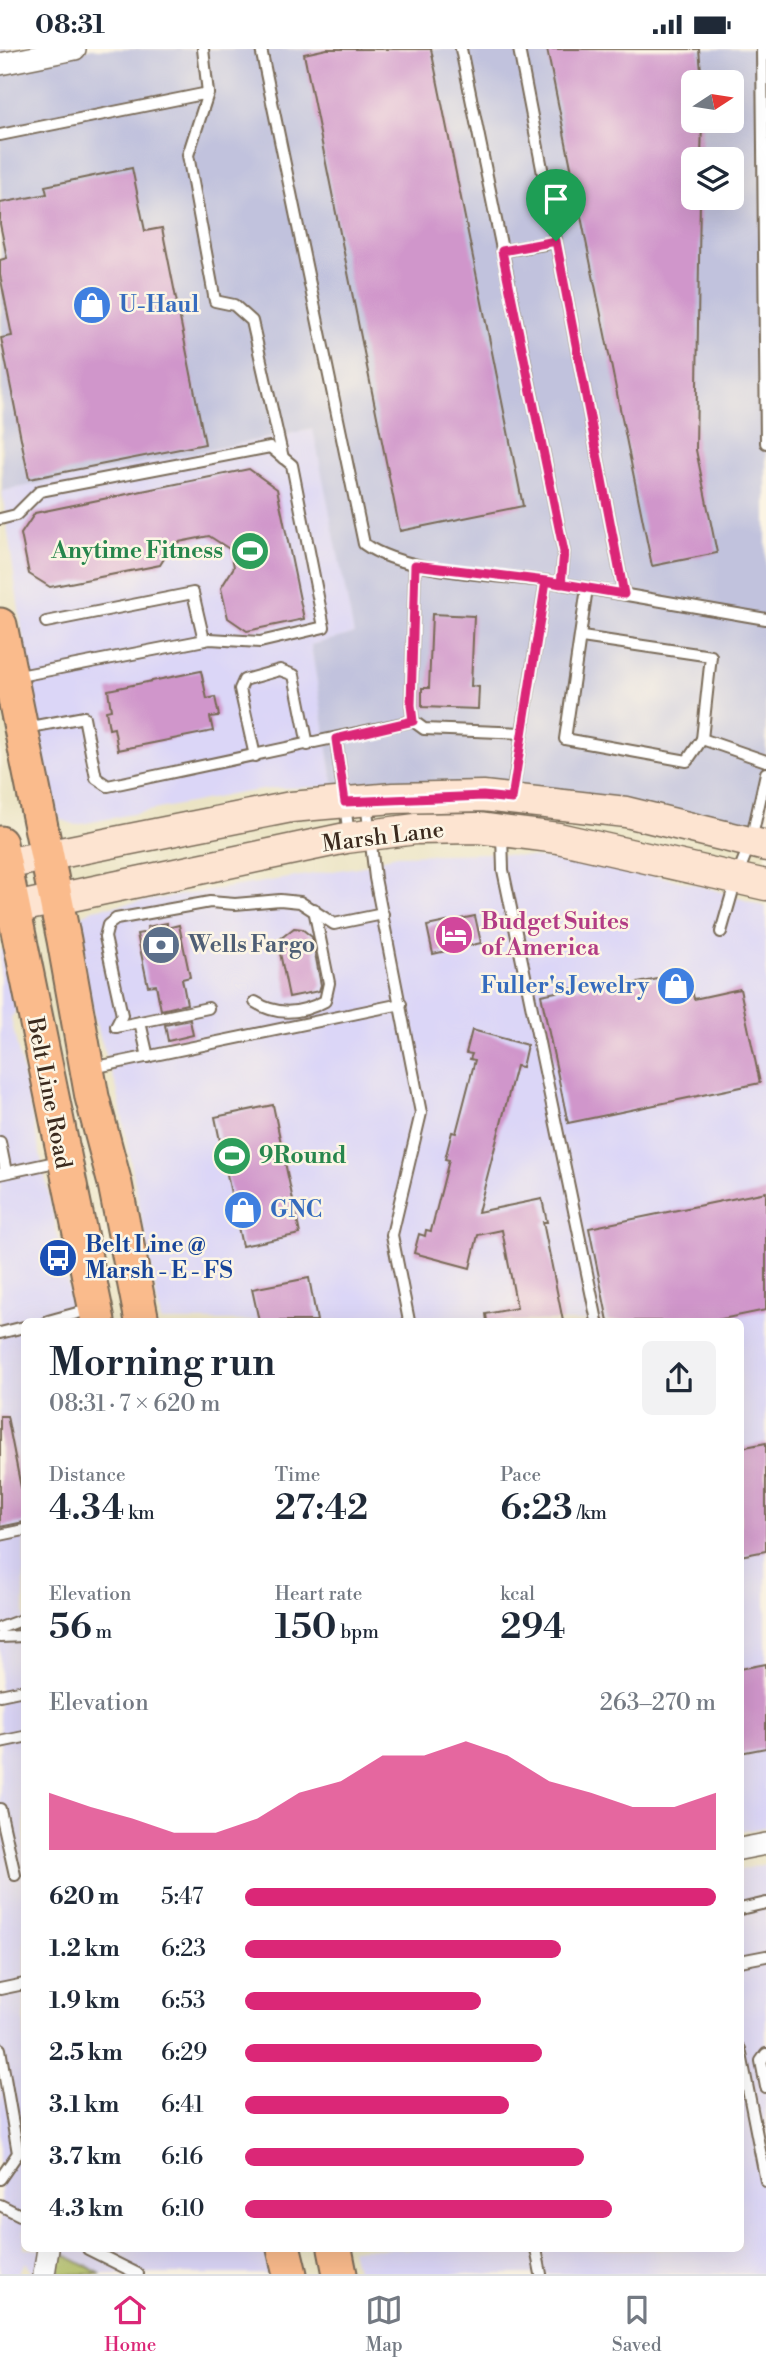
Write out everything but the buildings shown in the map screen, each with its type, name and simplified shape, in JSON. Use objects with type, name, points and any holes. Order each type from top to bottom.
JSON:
[{"type":"main road","name":"Belt Line Road","points":[[0,625],[88,1069],[140,1309]]},
{"type":"main road","name":"Marsh Lane","points":[[1,857],[47,857],[231,817],[355,801],[483,796],[626,812],[758,844]]},
{"type":"main road","name":"Marsh Lane","points":[[6,910],[360,836],[416,829],[502,831],[615,848],[766,885]]},
{"type":"main road","name":"Belt Line Road","points":[[1,857],[6,910],[99,1318]]},
{"type":"main road","points":[[56,1128],[88,1177],[105,1267],[114,1293],[140,1309]]},
{"type":"main road","points":[[285,2252],[290,2274]]},
{"type":"main road","points":[[336,2252],[340,2274]]},
{"type":"street","points":[[0,64],[35,53],[75,49]]},
{"type":"street","points":[[744,1848],[766,1843]]},
{"type":"street","points":[[44,2274],[48,2252]]},
{"type":"lane","points":[[203,49],[208,93],[188,155],[215,300],[234,305],[252,321],[283,458]]},
{"type":"lane","points":[[261,49],[364,544],[374,551],[415,565],[546,581],[766,619]]},
{"type":"lane","points":[[461,49],[564,552],[561,584]]},
{"type":"lane","points":[[519,49],[624,594]]},
{"type":"lane","points":[[762,49],[766,443]]},
{"type":"lane","points":[[0,135],[208,93]]},
{"type":"lane","points":[[502,251],[556,241]]},
{"type":"lane","points":[[0,519],[16,515],[40,491],[270,447],[292,465],[324,627],[260,642],[204,640],[11,678]]},
{"type":"lane","points":[[415,565],[411,705],[413,721],[424,729],[522,733]]},
{"type":"lane","points":[[512,799],[546,581]]},
{"type":"lane","points":[[582,637],[711,656],[702,739],[687,761],[565,739],[582,637],[587,588]]},
{"type":"lane","points":[[46,622],[193,593],[204,640]]},
{"type":"lane","points":[[255,756],[240,689],[244,680],[280,670],[294,675],[309,745]]},
{"type":"lane","points":[[22,729],[84,717],[96,778],[108,786],[413,721]]},
{"type":"lane","points":[[336,739],[355,801],[360,836],[383,914],[421,1113],[392,1235],[408,1318]]},
{"type":"lane","points":[[702,739],[766,761]]},
{"type":"lane","points":[[721,932],[737,876],[758,844],[766,773]]},
{"type":"lane","points":[[355,801],[360,836]]},
{"type":"lane","points":[[502,831],[503,870],[596,1318]]},
{"type":"lane","points":[[208,1008],[116,1027],[122,1015],[105,937],[108,925],[116,919],[210,902],[300,902],[334,924],[383,914]]},
{"type":"lane","points":[[255,1002],[271,1012],[289,1012],[325,1001],[329,983],[314,909]]},
{"type":"lane","points":[[88,1069],[401,1004]]},
{"type":"lane","points":[[140,1022],[148,1057]]},
{"type":"lane","points":[[0,1142],[3,1173],[63,1160]]},
{"type":"lane","points":[[0,1333],[21,1328]]},
{"type":"lane","points":[[0,1535],[21,1531]]},
{"type":"lane","points":[[0,1628],[21,1620]]},
{"type":"lane","points":[[0,1637],[21,1636]]},
{"type":"lane","points":[[0,1695],[21,1691]]},
{"type":"lane","points":[[0,1742],[21,1738]]},
{"type":"lane","points":[[0,1809],[15,1875]]},
{"type":"lane","points":[[744,1908],[766,1903]]},
{"type":"lane","points":[[744,1960],[766,1956]]},
{"type":"lane","points":[[0,1989],[21,1986]]},
{"type":"lane","points":[[0,2049],[18,2153],[0,2179]]},
{"type":"lane","points":[[747,2085],[765,2085],[761,2061],[766,2054]]},
{"type":"lane","points":[[744,2070],[766,2181]]},
{"type":"lane","points":[[0,2205],[21,2216]]},
{"type":"lane","points":[[94,2252],[138,2274]]},
{"type":"lane","points":[[537,2252],[541,2274]]},
{"type":"shaded area","points":[[0,49],[766,49],[766,835],[493,784],[334,787],[311,645],[354,634],[313,429],[2,491]]},
{"type":"shaded area","points":[[314,429],[354,634],[311,645],[334,787],[277,788],[240,793],[76,825],[60,819],[52,807],[32,700],[2,491]]},
{"type":"shaded area","points":[[492,853],[615,866],[706,887],[766,907],[766,1827],[744,1831],[744,1318],[160,1318],[117,1089],[95,1021],[77,934],[80,917],[93,909],[364,866],[395,855]]},
{"type":"shaded area","points":[[0,948],[5,951],[16,1010],[11,1018],[69,1289],[80,1318],[21,1318],[21,2252],[268,2252],[272,2274],[33,2274],[26,2262],[17,2274],[0,2274]]},
{"type":"shaded area","points":[[766,1864],[766,2274],[357,2274],[352,2252],[744,2252],[744,1869]]},
{"type":"green space","points":[[65,2255],[101,2274],[61,2274],[55,2261]]},
{"type":"place","name":"U-Haul","points":[[92,305]]},
{"type":"place","name":"Anytime Fitness","points":[[250,551]]},
{"type":"place","name":"Budget Suites of America","points":[[454,935]]},
{"type":"place","name":"Wells Fargo","points":[[161,945]]},
{"type":"place","name":"Fuller's Jewelry","points":[[676,986]]},
{"type":"place","name":"9Round","points":[[232,1156]]},
{"type":"place","name":"GNC","points":[[243,1210]]},
{"type":"place","name":"Belt Line @ Marsh - E - FS","points":[[58,1258]]},
{"type":"route","points":[[556,241],[502,251],[564,552],[561,584],[546,581],[415,565],[411,705],[413,721],[336,739],[345,802],[483,796],[512,799],[546,581],[561,584],[624,594],[556,241]]}]
